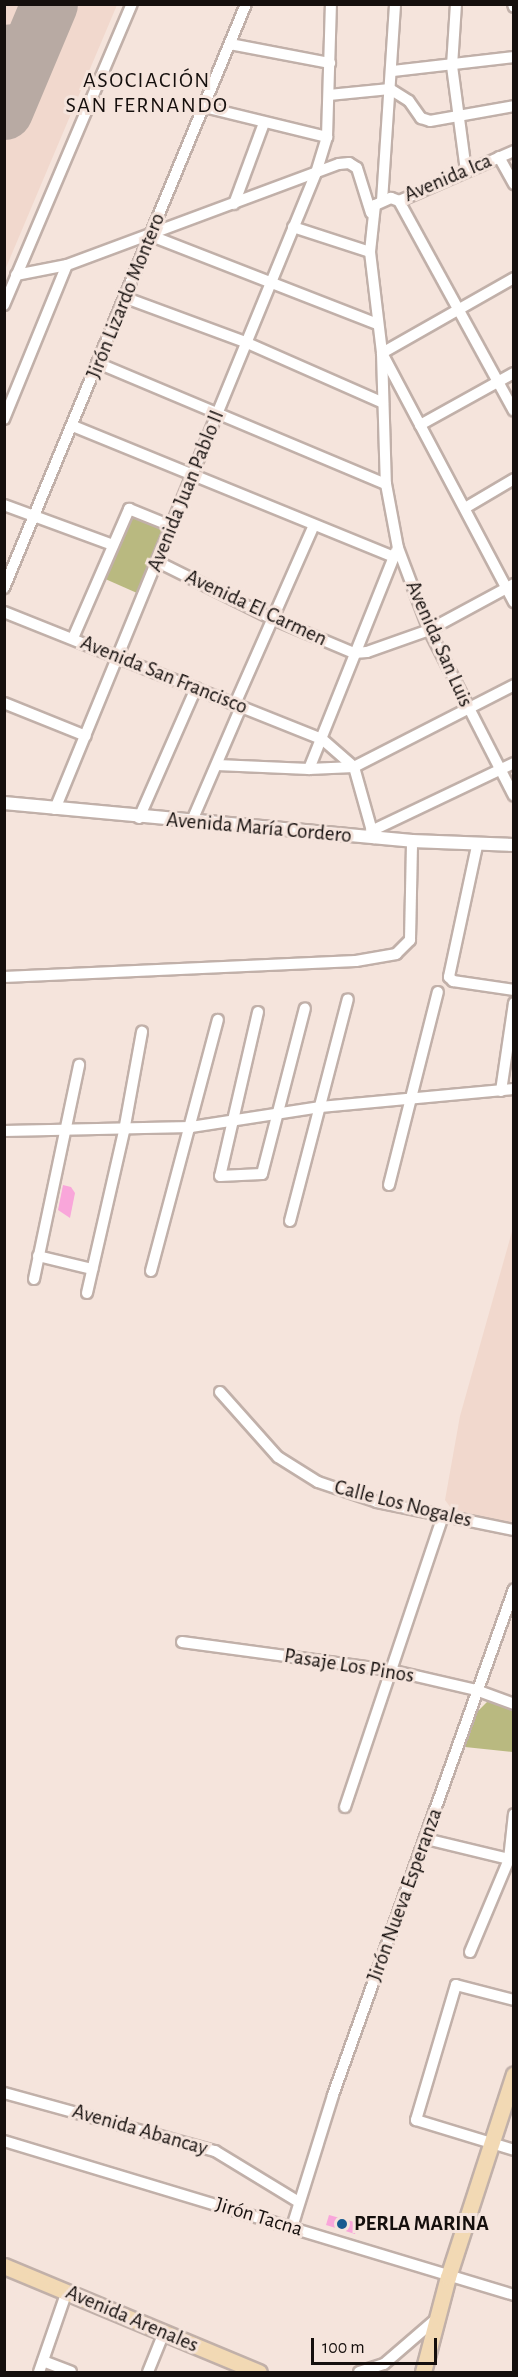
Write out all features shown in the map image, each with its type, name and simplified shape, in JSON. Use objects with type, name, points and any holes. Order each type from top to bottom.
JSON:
[{"type":"main road","points":[[423,2373],[448,2277],[489,2143],[513,2074]]},
{"type":"main road","name":"Avenida Arenales","points":[[4,2266],[67,2291],[163,2335],[259,2373]]},
{"type":"street","points":[[4,304],[132,4]]},
{"type":"street","name":"Jirón Lizardo Montero","points":[[4,588],[32,517],[100,364],[149,235],[246,4]]},
{"type":"street","name":"Avenida Juan Pablo II","points":[[55,809],[120,658],[269,280],[316,173],[327,136],[331,4]]},
{"type":"street","points":[[371,213],[382,201],[393,71],[395,4]]},
{"type":"street","points":[[456,4],[452,66],[466,171]]},
{"type":"street","points":[[230,44],[330,63]]},
{"type":"street","points":[[393,71],[452,66],[513,57]]},
{"type":"street","points":[[329,95],[390,89],[409,101],[425,120],[513,106]]},
{"type":"street","points":[[204,107],[264,123],[327,136]]},
{"type":"street","points":[[234,204],[264,123]]},
{"type":"street","name":"Avenida Ica","points":[[382,201],[399,201],[513,151]]},
{"type":"street","points":[[499,157],[513,184]]},
{"type":"street","points":[[16,275],[68,264],[339,164],[355,165],[371,213],[370,252],[382,353],[465,508],[510,586],[513,602]]},
{"type":"street","points":[[399,201],[460,306],[513,411]]},
{"type":"street","points":[[294,227],[370,252]]},
{"type":"street","points":[[149,235],[377,324]]},
{"type":"street","points":[[4,420],[68,264]]},
{"type":"street","points":[[382,353],[460,306],[513,279]]},
{"type":"street","points":[[126,297],[245,342],[383,403]]},
{"type":"street","name":"Avenida San Luis","points":[[382,353],[386,484],[396,552],[429,630],[513,796]]},
{"type":"street","points":[[100,364],[386,484]]},
{"type":"street","points":[[420,425],[513,373]]},
{"type":"street","points":[[73,426],[313,527],[396,552],[309,769]]},
{"type":"street","points":[[465,508],[513,479]]},
{"type":"street","points":[[4,505],[32,517],[113,544]]},
{"type":"street","points":[[73,638],[129,509],[171,526]]},
{"type":"street","points":[[191,823],[217,765],[238,705],[313,527]]},
{"type":"street","name":"Avenida El Carmen","points":[[158,562],[273,619],[354,653]]},
{"type":"street","points":[[354,653],[368,652],[429,630],[510,586]]},
{"type":"street","name":"Avenida San Francisco","points":[[4,612],[322,739],[354,767]]},
{"type":"street","points":[[139,818],[195,688]]},
{"type":"street","points":[[217,765],[309,769],[354,767],[467,708],[512,689]]},
{"type":"street","points":[[4,704],[86,736]]},
{"type":"street","points":[[354,767],[373,834],[513,763]]},
{"type":"street","name":"Avenida María Cordero","points":[[4,803],[191,823],[373,834],[412,841],[477,846],[513,845]]},
{"type":"street","points":[[4,977],[356,961],[396,954],[410,940],[412,841]]},
{"type":"street","points":[[477,846],[449,977],[453,981],[513,990]]},
{"type":"street","points":[[389,1185],[438,992]]},
{"type":"street","points":[[290,1221],[348,999]]},
{"type":"street","points":[[501,1091],[513,1003]]},
{"type":"street","points":[[258,1012],[220,1176],[262,1174],[306,1008]]},
{"type":"street","points":[[151,1271],[218,1020]]},
{"type":"street","points":[[87,1293],[124,1131],[142,1032]]},
{"type":"street","points":[[34,1279],[63,1130],[79,1065]]},
{"type":"street","points":[[4,1131],[124,1131],[191,1127],[320,1107],[513,1089]]},
{"type":"street","points":[[38,1256],[92,1269]]},
{"type":"street","name":"Calle Los Nogales","points":[[220,1392],[278,1457],[304,1474],[342,1492],[513,1530]]},
{"type":"street","points":[[345,1807],[443,1515]]},
{"type":"street","name":"Jirón Nueva Esperanza","points":[[292,2227],[333,2095],[426,1839],[513,1589]]},
{"type":"street","name":"Pasaje Los Pinos","points":[[182,1642],[390,1670],[476,1690],[513,1704]]},
{"type":"street","points":[[470,1953],[511,1859],[513,1814]]},
{"type":"street","points":[[426,1839],[511,1859]]},
{"type":"street","points":[[513,2000],[456,1985],[416,2120],[513,2150]]},
{"type":"street","name":"Avenida Abancay","points":[[4,2093],[215,2151],[299,2202]]},
{"type":"street","name":"Jirón Tacna","points":[[4,2141],[513,2295]]},
{"type":"street","points":[[39,2373],[67,2291]]},
{"type":"street","points":[[359,2373],[384,2364],[438,2318]]},
{"type":"street","points":[[148,2373],[163,2335]]},
{"type":"street","points":[[43,2361],[70,2373]]},
{"type":"shaded area","points":[[4,5],[117,5],[5,270]]},
{"type":"shaded area","points":[[63,1185],[71,1187],[75,1193],[70,1218],[58,1210]]},
{"type":"shaded area","points":[[513,1228],[513,1525],[453,1511],[445,1500],[460,1416]]},
{"type":"shaded area","name":"PERLA MARINA","points":[[329,2215],[358,2223],[355,2234],[326,2225]]},
{"type":"green space","points":[[131,514],[165,528],[137,593],[103,578]]},
{"type":"green space","points":[[488,1701],[513,1711],[513,1752],[465,1747],[474,1715]]},
{"type":"taxiway","points":[[4,36],[22,34],[44,16]]},
{"type":"taxiway","points":[[4,39],[16,55],[18,78]]},
{"type":"runway","points":[[4,111],[49,4]]},
{"type":"place","name":"PERLA MARINA","points":[[342,2224]]},
{"type":"district","name":"ASOCIACIÓN SAN FERNANDO","points":[[147,92]]}]
